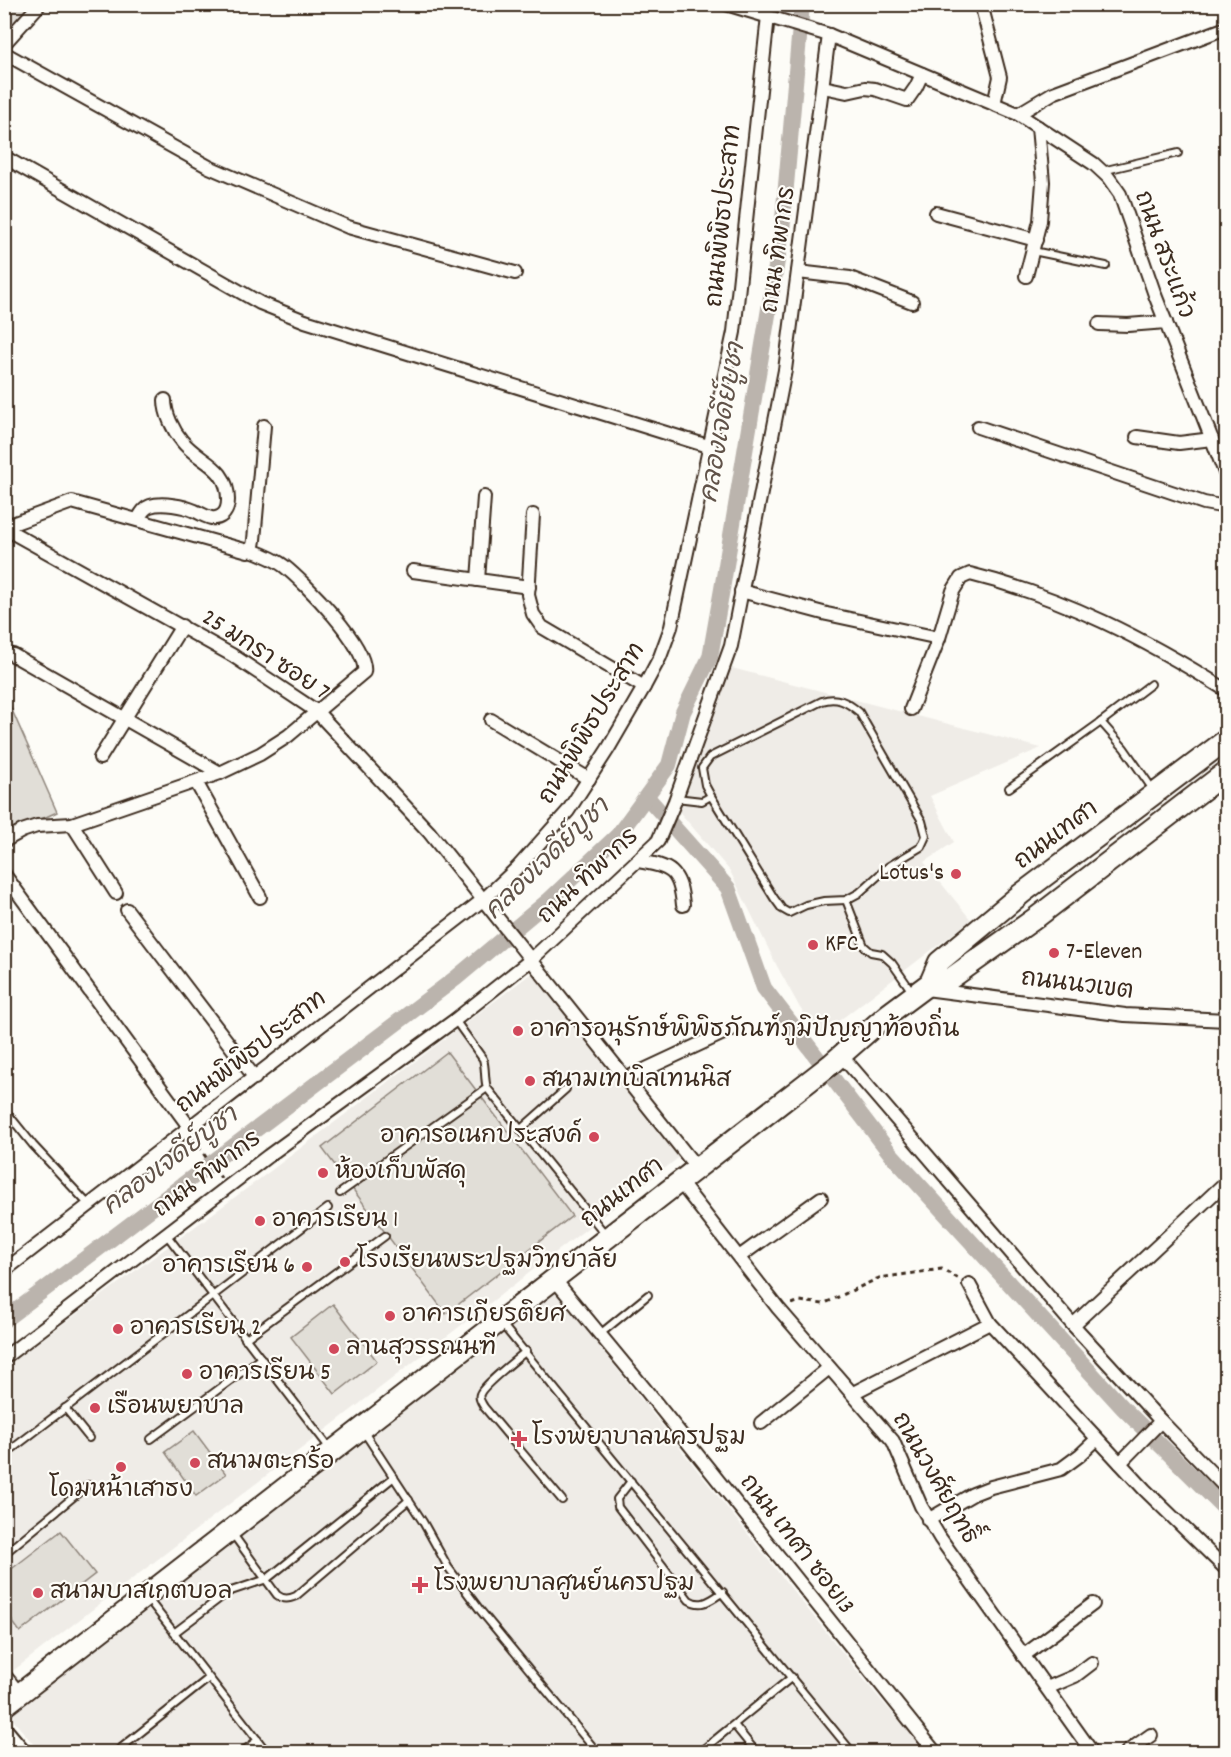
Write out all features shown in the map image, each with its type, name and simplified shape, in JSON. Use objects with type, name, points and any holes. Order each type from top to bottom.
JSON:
[{"type":"main road","name":"ถนนเทศา","points":[[4,1706],[791,1096],[922,988],[939,962],[1022,894],[1227,740]]},
{"type":"main road","name":"ถนนเทศา","points":[[922,988],[950,979],[1037,917],[1227,772]]},
{"type":"street","points":[[4,44],[40,4]]},
{"type":"street","name":"ถนน สระแก้ว","points":[[726,4],[756,9],[774,18],[824,34],[1018,114],[1094,164],[1120,194],[1166,322],[1227,475]]},
{"type":"street","points":[[981,4],[1000,78],[994,104]]},
{"type":"street","name":"ถนนพิพิธประสาท","points":[[4,1271],[191,1133],[255,1078],[484,899],[518,867],[561,819],[589,779],[644,687],[660,657],[671,627],[734,332],[774,18]]},
{"type":"street","points":[[1018,114],[1053,93],[1227,28]]},
{"type":"street","name":"ถนน ทิพากร","points":[[4,1358],[165,1233],[455,1020],[532,958],[653,848],[662,835],[730,645],[741,591],[785,370],[823,87],[824,34]]},
{"type":"street","points":[[4,53],[210,167],[348,227],[515,273]]},
{"type":"street","points":[[823,87],[847,92],[865,88],[875,89],[907,100],[922,74]]},
{"type":"street","points":[[1026,276],[1040,221],[1043,182],[1038,127]]},
{"type":"street","points":[[4,157],[260,303],[305,321],[711,447]]},
{"type":"street","points":[[936,213],[1034,245]]},
{"type":"street","points":[[798,272],[850,278],[912,302]]},
{"type":"street","points":[[1100,324],[1128,325],[1166,322]]},
{"type":"street","points":[[138,519],[144,509],[150,505],[180,507],[215,518],[222,516],[229,501],[226,485],[219,472],[182,442],[165,411],[165,400]]},
{"type":"street","points":[[251,550],[254,540],[264,426]]},
{"type":"street","points":[[978,427],[1204,503],[1227,507]]},
{"type":"street","points":[[1137,437],[1179,443],[1212,439]]},
{"type":"street","points":[[478,580],[484,497]]},
{"type":"street","points":[[4,528],[72,502],[234,548],[251,550],[284,566],[342,624],[365,666],[364,672],[288,736],[260,754],[196,782],[72,824],[37,826],[4,841]]},
{"type":"street","points":[[533,515],[528,594],[533,614],[542,627],[644,687]]},
{"type":"street","name":"25 มกรา ซอย 7","points":[[4,528],[232,655],[316,711],[429,831],[697,1168]]},
{"type":"street","points":[[413,572],[529,587]]},
{"type":"street","points":[[911,709],[939,638],[952,591],[963,576],[970,574],[1094,616],[1146,641],[1227,690]]},
{"type":"street","points":[[741,591],[827,614],[939,638]]},
{"type":"street","points":[[100,758],[182,626]]},
{"type":"street","points":[[13,655],[220,773]]},
{"type":"street","points":[[491,720],[589,779]]},
{"type":"street","points":[[196,782],[260,897]]},
{"type":"street","points":[[72,824],[116,893]]},
{"type":"street","points":[[638,861],[656,864],[674,874],[681,886],[683,905]]},
{"type":"street","points":[[4,874],[191,1133]]},
{"type":"street","points":[[127,910],[255,1078]]},
{"type":"street","name":"ถนนนวเขต","points":[[922,988],[1125,1014],[1227,1020]]},
{"type":"street","points":[[627,1078],[732,1029]]},
{"type":"street","points":[[836,1060],[1160,1423],[1227,1488]]},
{"type":"street","name":"ถนนวงศ์ยฤทธิ์","points":[[680,1182],[778,1308],[893,1441],[928,1520],[1092,1752]]},
{"type":"street","points":[[1073,1325],[1224,1189]]},
{"type":"street","points":[[739,1257],[821,1198]]},
{"type":"street","name":"ถนน เทศา ซอย13","points":[[555,1280],[932,1748]]},
{"type":"street","points":[[969,1284],[990,1323],[1144,1491],[1227,1569]]},
{"type":"street","points":[[853,1393],[990,1323]]},
{"type":"street","points":[[761,1423],[829,1368]]},
{"type":"street","points":[[1120,1463],[1160,1423]]},
{"type":"street","points":[[928,1520],[982,1491],[1061,1469],[1097,1439]]},
{"type":"street","points":[[1023,1656],[1093,1604]]},
{"type":"street","points":[[1047,1688],[1074,1676],[1092,1663]]},
{"type":"street","points":[[4,1727],[26,1752]]},
{"type":"street","points":[[1127,1752],[1151,1735]]},
{"type":"lane","points":[[1101,171],[1178,153]]},
{"type":"lane","points":[[1034,245],[1106,266]]},
{"type":"lane","points":[[1010,788],[1151,684]]},
{"type":"lane","points":[[838,699],[850,704],[859,712],[922,821],[926,836],[921,848],[888,867],[846,900],[806,905],[789,913],[782,909],[711,796],[705,785],[702,768],[710,758],[822,701],[838,699]]},
{"type":"lane","points":[[1101,722],[1124,748],[1156,794]]},
{"type":"lane","points":[[676,800],[702,801],[711,796]]},
{"type":"lane","points":[[846,900],[864,945],[871,952],[882,954],[922,988]]},
{"type":"lane","points":[[455,1020],[483,1059],[484,1080],[487,1088],[608,1238]]},
{"type":"lane","points":[[340,1193],[487,1088]]},
{"type":"lane","points":[[521,1130],[566,1089]]},
{"type":"lane","points":[[4,1109],[90,1206]]},
{"type":"lane","points":[[4,1455],[328,1208]]},
{"type":"lane","points":[[165,1233],[332,1452]]},
{"type":"lane","points":[[244,1339],[385,1236]]},
{"type":"lane","points":[[600,1334],[648,1295]]},
{"type":"lane","points":[[501,1322],[852,1752]]},
{"type":"lane","points":[[526,1351],[480,1393],[479,1399],[562,1500]]},
{"type":"lane","points":[[151,1439],[261,1358]]},
{"type":"lane","points":[[65,1408],[89,1438]]},
{"type":"lane","points":[[362,1430],[409,1500],[448,1566],[480,1610],[597,1752]]},
{"type":"lane","points":[[174,1633],[228,1592],[267,1579],[394,1477]]},
{"type":"lane","points":[[631,1481],[617,1499],[618,1507],[689,1600],[701,1605],[723,1592]]},
{"type":"lane","points":[[4,1554],[88,1485]]},
{"type":"lane","points":[[230,1531],[277,1595],[283,1599],[289,1599],[296,1596],[409,1500]]},
{"type":"lane","points":[[146,1596],[267,1752]]},
{"type":"lane","points":[[4,1670],[22,1693]]},
{"type":"lane","points":[[700,1752],[735,1726],[792,1677]]},
{"type":"lane","points":[[116,1752],[209,1678]]},
{"type":"lane","points":[[735,1726],[756,1752]]},
{"type":"lane","points":[[242,1752],[258,1740]]},
{"type":"lane","points":[[918,1752],[932,1748]]},
{"type":"path","points":[[191,1133],[218,1174]]},
{"type":"path","points":[[778,1308],[800,1301],[823,1304],[879,1278],[942,1269],[969,1284]]},
{"type":"shaded area","points":[[5,5],[36,5],[5,40]]},
{"type":"shaded area","points":[[728,667],[1041,748],[930,796],[954,842],[924,862],[971,920],[819,1036],[800,1008],[777,966],[730,871],[677,809]]},
{"type":"shaded area","points":[[4,692],[57,812],[26,826],[4,840]]},
{"type":"shaded area","name":"โรงเรียนพระปฐมวิทยาลัย","points":[[537,969],[686,1152],[5,1677],[5,1367],[269,1172]]},
{"type":"shaded area","points":[[447,1052],[572,1216],[446,1314],[322,1148]]},
{"type":"shaded area","name":"โรงพยาบาลนครปฐม","points":[[556,1292],[875,1693],[926,1752],[40,1752],[8,1714]]},
{"type":"shaded area","name":"ลานสุวรรณนฑี","points":[[333,1304],[377,1361],[335,1394],[291,1337]]},
{"type":"shaded area","name":"สนามตะกร้อ","points":[[194,1431],[226,1474],[196,1496],[165,1452]]},
{"type":"shaded area","name":"สนามบาสเกตบอล","points":[[61,1531],[95,1574],[20,1632],[5,1611],[5,1574]]},
{"type":"waterway","name":"คลองเจดีย์บูชา","points":[[4,1320],[456,978],[548,901],[618,835],[669,765],[683,712],[710,657],[722,589],[782,231],[802,4]]},
{"type":"waterway","points":[[647,797],[728,888],[764,988],[890,1153],[1123,1408],[1226,1510]]},
{"type":"place","name":"Lotus's","points":[[956,874]]},
{"type":"place","name":"KFC","points":[[813,945]]},
{"type":"place","name":"7-Eleven","points":[[1054,953]]},
{"type":"place","name":"อาคารอนุรักษ์พิพิธภัณฑ์ภูมิปัญญาท้องถิ่น","points":[[518,1031]]},
{"type":"place","name":"สนามเทเบิลเทนนิส","points":[[530,1081]]},
{"type":"place","name":"อาคารอเนกประสงค์","points":[[594,1137]]},
{"type":"place","name":"ห้องเก็บพัสดุ","points":[[323,1173]]},
{"type":"place","name":"อาคารเรียน 1","points":[[260,1221]]},
{"type":"place","name":"โรงเรียนพระปฐมวิทยาลัย","points":[[345,1262]]},
{"type":"place","name":"อาคารเรียน 6","points":[[307,1267]]},
{"type":"place","name":"อาคารเกียรติยศ","points":[[390,1316]]},
{"type":"place","name":"อาคารเรียน 2","points":[[118,1329]]},
{"type":"place","name":"ลานสุวรรณนฑี","points":[[334,1349]]},
{"type":"place","name":"อาคารเรียน 5","points":[[187,1374]]},
{"type":"place","name":"เรือนพยาบาล","points":[[95,1408]]},
{"type":"place","name":"โรงพยาบาลนครปฐม","points":[[519,1439]]},
{"type":"place","name":"สนามตะกร้อ","points":[[195,1463]]},
{"type":"place","name":"โดมหน้าเสาธง","points":[[121,1467]]},
{"type":"place","name":"โรงพยาบาลศูนย์นครปฐม","points":[[420,1585]]},
{"type":"place","name":"สนามบาสเกตบอล","points":[[38,1593]]}]
